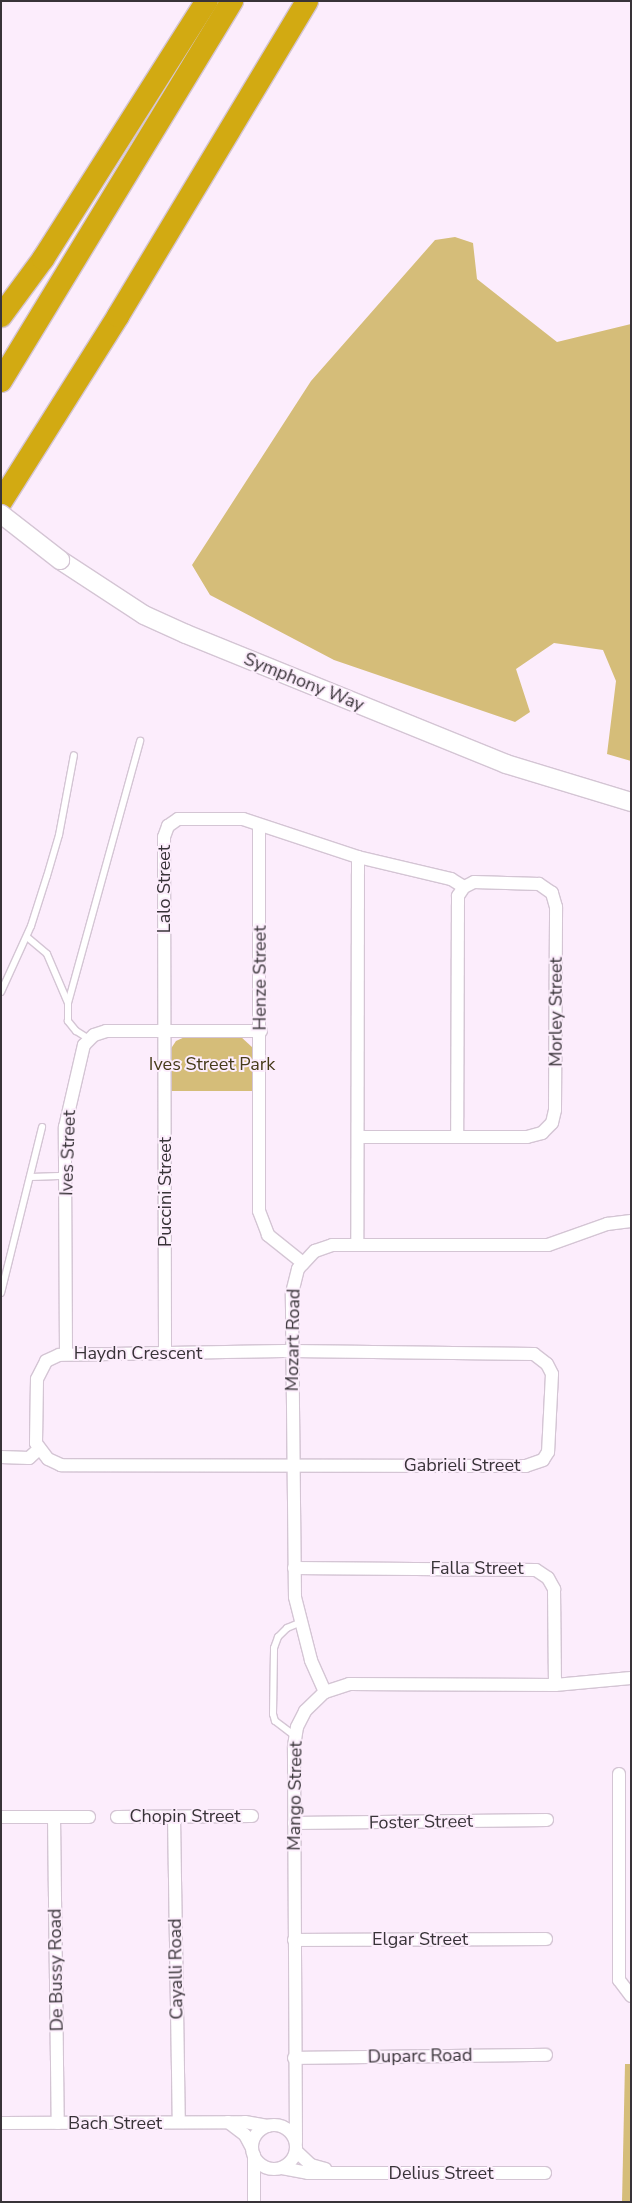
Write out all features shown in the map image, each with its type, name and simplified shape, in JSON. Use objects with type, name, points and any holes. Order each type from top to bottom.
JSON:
[{"type":"highway","points":[[1,316],[48,251],[208,1]]},
{"type":"highway","points":[[1,381],[232,1]]},
{"type":"highway","points":[[1,502],[118,316],[307,1]]},
{"type":"highway","points":[[1,526],[118,316]]},
{"type":"main road","name":"Symphony Way","points":[[1,514],[60,560],[144,615],[186,634],[506,764],[631,802]]},
{"type":"street","name":"Lalo Street","points":[[164,1031],[166,831],[173,822],[183,818],[220,817],[259,825],[358,857],[416,873],[451,879],[464,887]]},
{"type":"street","name":"Henze Street","points":[[259,825],[259,1211],[268,1235],[303,1263]]},
{"type":"street","points":[[357,1244],[359,1137],[358,857]]},
{"type":"street","name":"Morley Street","points":[[359,1137],[532,1136],[549,1127],[556,1110],[554,897],[544,886],[534,884],[474,882],[464,887]]},
{"type":"street","points":[[457,1137],[458,902],[464,887]]},
{"type":"street","points":[[89,1039],[106,1031],[260,1031]]},
{"type":"street","name":"Puccini Street","points":[[164,1031],[165,1354]]},
{"type":"street","name":"Ives Street","points":[[66,1354],[68,1110],[81,1052],[89,1039]]},
{"type":"street","name":"Mozart Road","points":[[325,1692],[311,1660],[295,1597],[293,1285],[303,1263],[324,1247],[357,1244],[548,1245],[607,1224],[631,1221]]},
{"type":"street","name":"Haydn Crescent","points":[[39,1449],[35,1437],[37,1379],[46,1361],[66,1354],[292,1352]]},
{"type":"street","name":"Gabrieli Street","points":[[292,1352],[528,1353],[543,1360],[552,1374],[551,1443],[542,1460],[534,1464],[293,1466]]},
{"type":"street","points":[[1,1458],[29,1458],[39,1449],[48,1459],[61,1465],[293,1466]]},
{"type":"street","name":"Falla Street","points":[[294,1568],[536,1570],[548,1578],[554,1589],[555,1685]]},
{"type":"street","name":"Mango Street","points":[[296,2147],[294,2099],[295,1736],[305,1711],[325,1692],[349,1684],[555,1685],[631,1678]]},
{"type":"street","points":[[619,1774],[619,1980],[631,1996]]},
{"type":"street","name":"Chopin Street","points":[[117,1816],[252,1816]]},
{"type":"street","name":"Cayalli Road","points":[[174,1816],[178,2122]]},
{"type":"street","points":[[1,1817],[89,1817]]},
{"type":"street","name":"De Bussy Road","points":[[54,1817],[58,2123]]},
{"type":"street","name":"Foster Street","points":[[294,1823],[547,1820]]},
{"type":"street","name":"Elgar Street","points":[[294,1940],[546,1939]]},
{"type":"street","name":"Duparc Road","points":[[294,2058],[546,2055]]},
{"type":"street","points":[[254,2197],[254,2139],[272,2125],[294,2099]]},
{"type":"street","points":[[228,2122],[245,2135],[258,2162],[278,2168]]},
{"type":"street","name":"Bach Street","points":[[1,2123],[228,2122],[272,2125]]},
{"type":"street","points":[[254,2197],[278,2168],[291,2161],[296,2147],[292,2133],[272,2125]]},
{"type":"street","name":"Delius Street","points":[[296,2147],[311,2165],[337,2173]]},
{"type":"street","name":"Delius Street","points":[[278,2168],[308,2173],[545,2173]]},
{"type":"lane","points":[[89,1039],[76,1032],[68,1021],[68,1003],[140,741]]},
{"type":"lane","points":[[1,992],[27,937],[59,835],[74,755]]},
{"type":"lane","points":[[27,937],[47,954],[68,1003]]},
{"type":"lane","points":[[1,1293],[32,1176],[42,1126]]},
{"type":"lane","points":[[32,1176],[66,1176]]},
{"type":"lane","points":[[295,1736],[275,1721],[273,1714],[274,1648],[278,1637],[287,1628],[301,1622]]},
{"type":"green space","points":[[455,237],[473,243],[477,279],[557,342],[631,324],[631,761],[607,754],[616,681],[603,650],[554,643],[516,669],[530,712],[515,722],[334,660],[210,595],[192,565],[311,381],[435,240]]},
{"type":"green space","name":"Ives Street Park","points":[[187,1036],[240,1036],[253,1048],[254,1091],[170,1091],[170,1050],[176,1041]]},
{"type":"green space","points":[[625,2064],[631,2064],[631,2202],[622,2202]]}]
